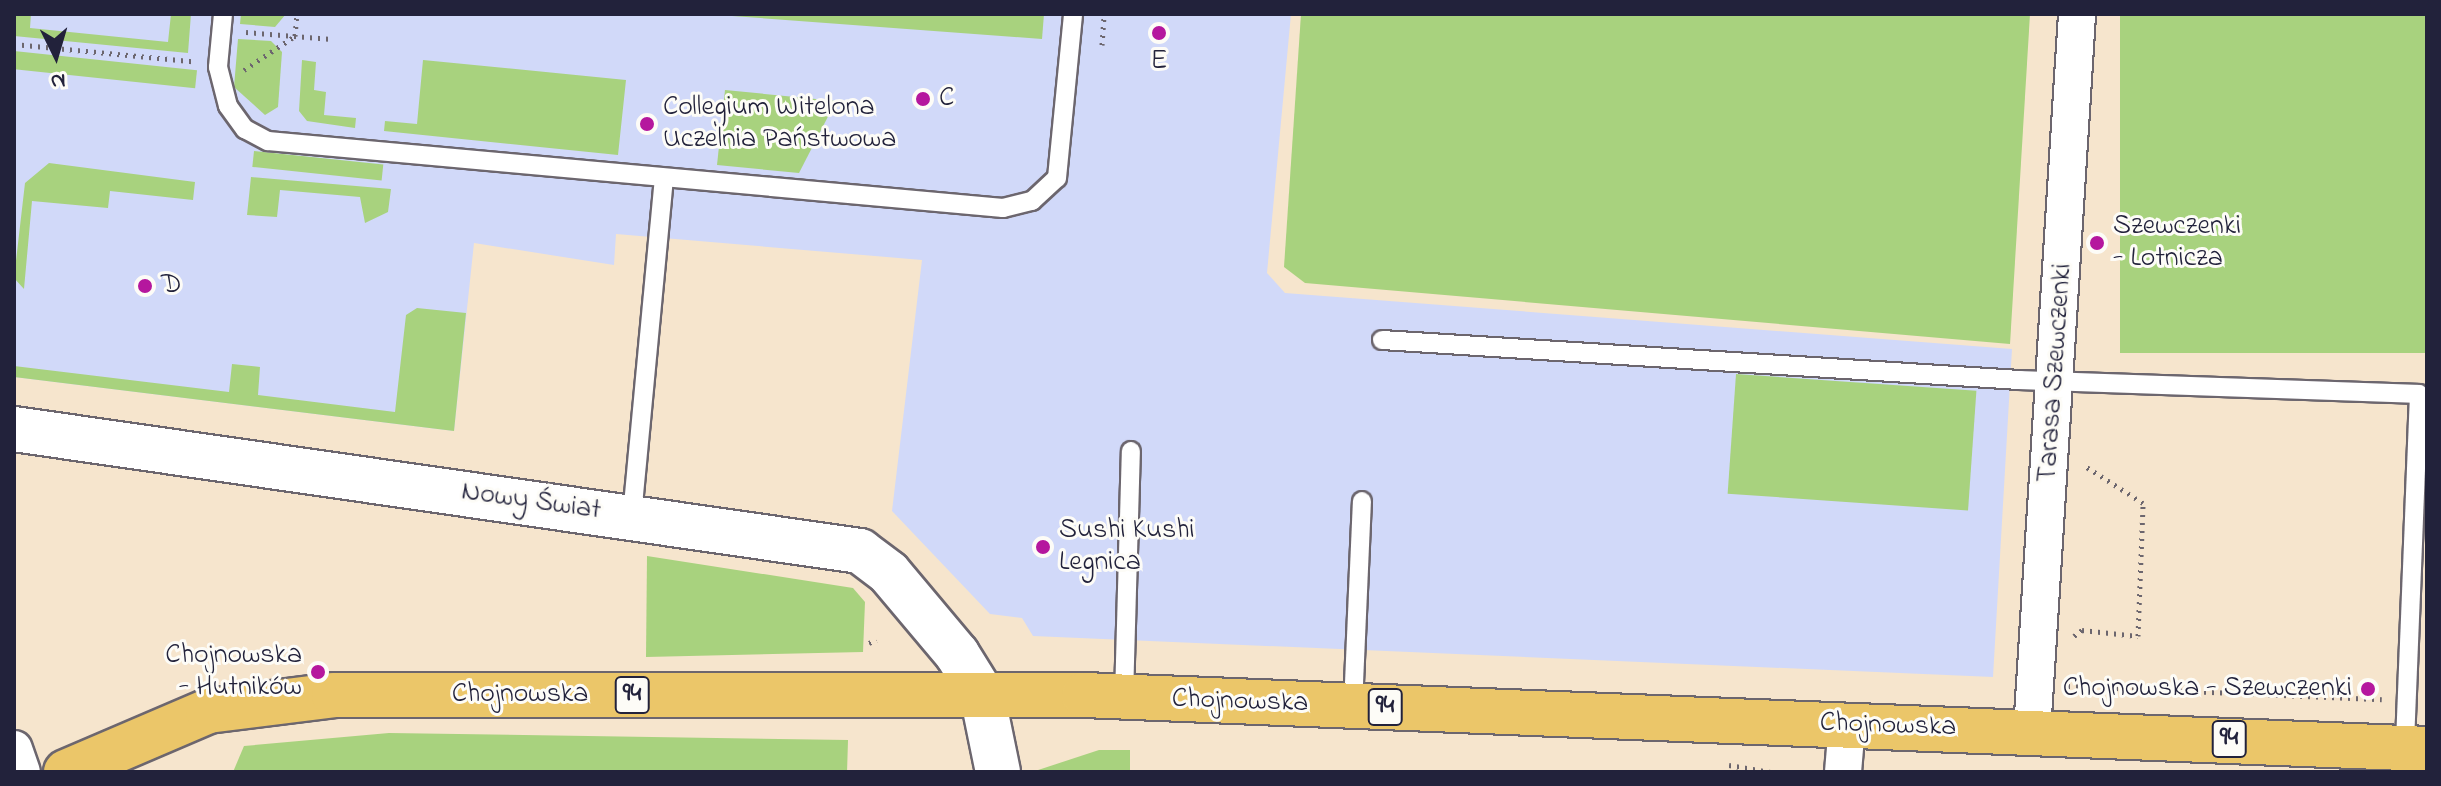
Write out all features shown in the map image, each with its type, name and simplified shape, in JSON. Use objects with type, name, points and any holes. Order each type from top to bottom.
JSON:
[{"type":"main road","name":"Chojnowska","points":[[66,772],[208,711],[282,698],[982,694],[1124,697],[2416,749]]},
{"type":"street","name":"Tarasa Szewczenki","points":[[2032,732],[2057,381],[2077,14]]},
{"type":"street","name":"Nowy Świat","points":[[14,429],[632,516],[864,553],[926,615],[982,694]]},
{"type":"street","points":[[982,694],[998,772]]},
{"type":"street","points":[[1843,772],[1847,724]]},
{"type":"street","points":[[14,749],[22,772]]},
{"type":"lane","points":[[222,22],[218,67],[228,106],[262,139],[990,208],[1023,205],[1044,193],[1059,170],[1073,14]]},
{"type":"lane","points":[[632,516],[664,179]]},
{"type":"lane","points":[[1382,340],[2057,381],[2419,394],[2407,701],[2416,749]]},
{"type":"lane","points":[[1124,697],[1131,451]]},
{"type":"lane","points":[[1353,706],[1362,501]]},
{"type":"path","points":[[295,36],[297,14]]},
{"type":"path","points":[[1102,45],[1104,14]]},
{"type":"path","points":[[222,22],[295,36],[332,39]]},
{"type":"path","points":[[240,73],[295,36]]},
{"type":"path","points":[[14,44],[194,61]]},
{"type":"path","points":[[2057,685],[2407,701]]},
{"type":"shaded area","points":[[14,14],[1291,14],[1267,273],[1285,293],[2012,349],[1993,677],[1033,636],[1022,618],[990,614],[892,511],[922,260],[616,234],[614,265],[474,243],[454,431],[14,377]]},
{"type":"green space","points":[[14,14],[31,14],[30,28],[168,42],[171,14],[191,14],[188,53],[14,36]]},
{"type":"green space","points":[[241,14],[286,14],[275,27],[240,24]]},
{"type":"green space","points":[[732,14],[1044,14],[1042,39],[732,16]]},
{"type":"green space","points":[[1301,14],[2030,14],[2010,344],[1305,283],[1284,267]]},
{"type":"green space","points":[[2120,14],[2427,14],[2427,353],[2120,353]]},
{"type":"green space","points":[[238,39],[271,41],[282,52],[278,107],[265,115],[234,87]]},
{"type":"green space","points":[[14,51],[197,70],[195,88],[14,69]]},
{"type":"green space","points":[[302,60],[316,62],[314,90],[326,92],[324,115],[356,118],[355,128],[307,121],[299,111]]},
{"type":"green space","points":[[423,60],[626,80],[618,155],[384,131],[385,121],[417,124]]},
{"type":"green space","points":[[725,90],[836,101],[799,173],[717,165]]},
{"type":"green space","points":[[254,151],[383,165],[382,181],[252,167]]},
{"type":"green space","points":[[49,163],[195,182],[193,200],[110,191],[108,208],[32,201],[24,289],[14,278],[25,183]]},
{"type":"green space","points":[[251,177],[391,189],[388,212],[365,223],[360,197],[280,190],[277,217],[247,215]]},
{"type":"green space","points":[[417,308],[466,313],[454,431],[14,377],[14,366],[229,392],[232,364],[260,367],[258,395],[395,412],[406,315]]},
{"type":"green space","points":[[1736,374],[1976,391],[1968,511],[1728,494]]},
{"type":"green space","points":[[647,556],[853,588],[865,602],[863,652],[646,657]]},
{"type":"green space","points":[[389,733],[848,740],[847,772],[233,772],[244,746]]},
{"type":"green space","points":[[1099,750],[1130,750],[1130,772],[1032,772]]},
{"type":"place","name":"E","points":[[1159,33]]},
{"type":"place","name":"C","points":[[923,99]]},
{"type":"place","name":"Collegium Witelona Uczelnia Państwowa","points":[[647,124]]},
{"type":"place","name":"Szewczenki - Lotnicza","points":[[2097,243]]},
{"type":"place","name":"D","points":[[145,286]]},
{"type":"place","name":"Sushi Kushi Legnica","points":[[1043,547]]},
{"type":"place","name":"Chojnowska - Hutników","points":[[318,672]]},
{"type":"place","name":"Chojnowska - Szewczenki","points":[[2368,689]]}]
